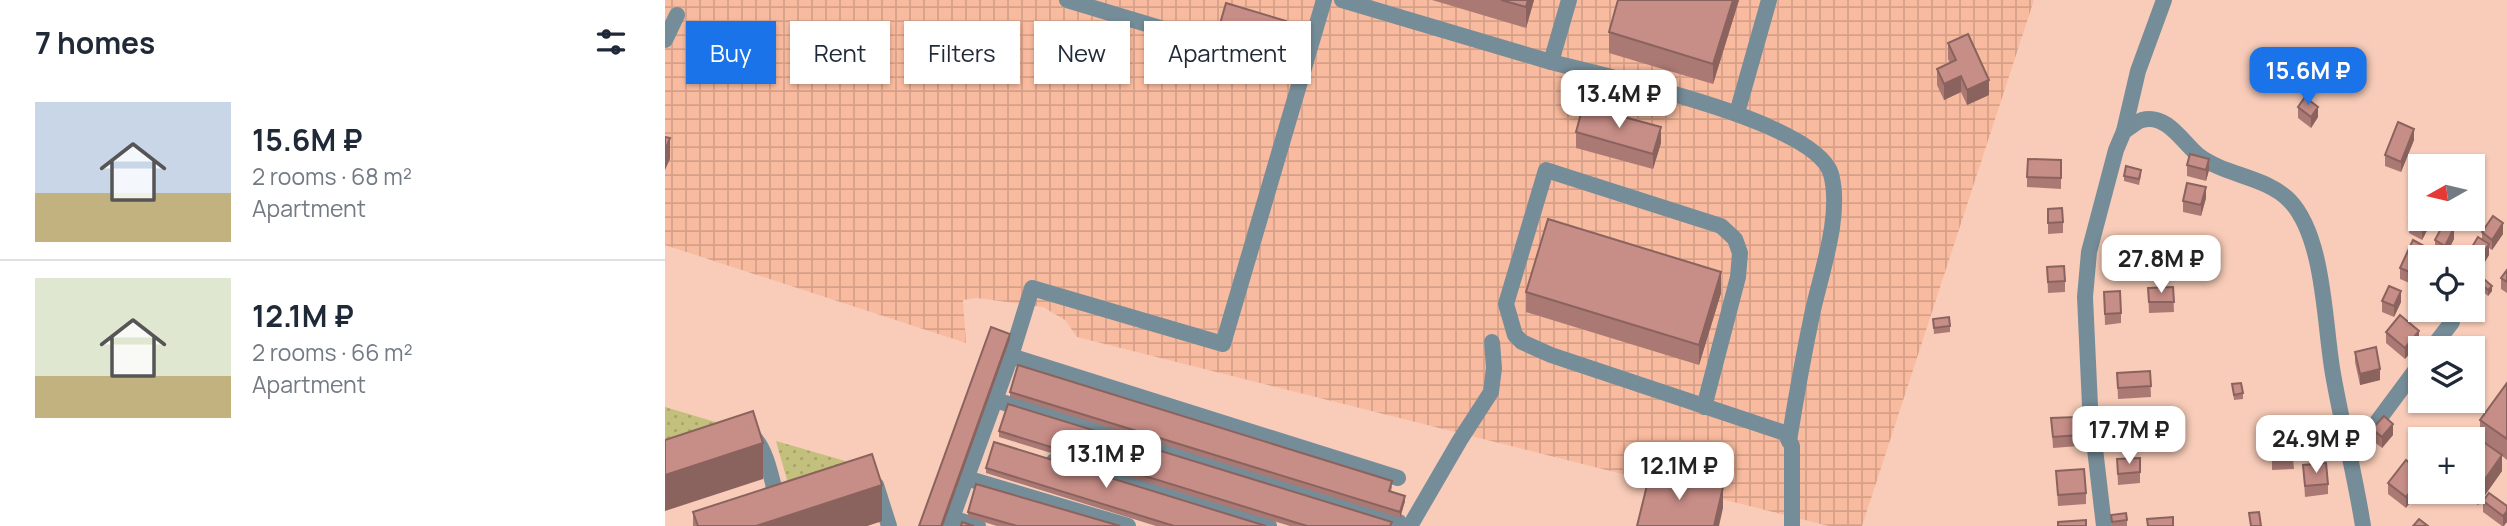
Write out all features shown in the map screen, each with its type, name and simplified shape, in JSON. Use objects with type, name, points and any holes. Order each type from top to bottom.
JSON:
[{"type":"street","points":[[1067,0],[1144,23]]},
{"type":"street","points":[[978,526],[950,522],[966,478],[987,440],[995,400],[1032,288],[1223,344],[1324,0]]},
{"type":"street","points":[[1342,0],[1551,62],[1737,113],[1805,143],[1822,158],[1831,173],[1831,228],[1800,374],[1789,441]]},
{"type":"street","points":[[1551,62],[1569,0]]},
{"type":"street","points":[[1737,113],[1769,0]]},
{"type":"street","points":[[2104,526],[2090,406],[2085,297],[2088,252],[2116,150],[2124,131],[2138,71],[2164,0]]},
{"type":"street","points":[[665,40],[677,15]]},
{"type":"street","points":[[2124,131],[2140,120],[2159,122],[2180,135],[2199,156],[2266,185],[2289,199],[2307,225],[2316,258],[2332,372],[2364,526]]},
{"type":"street","points":[[1704,407],[1738,277],[1740,253],[1735,239],[1721,226],[1546,170],[1506,304],[1514,335],[1522,342],[1551,355],[1704,407],[1785,433],[1792,446],[1792,526]]},
{"type":"street","points":[[2441,336],[2452,322]]},
{"type":"street","points":[[995,400],[1404,524],[1491,393],[1494,368],[1492,342]]},
{"type":"street","points":[[1011,356],[1398,478]]},
{"type":"street","points":[[2351,457],[2408,380]]},
{"type":"street","points":[[740,433],[758,441],[778,503]]},
{"type":"street","points":[[1033,454],[1269,526]]},
{"type":"street","points":[[862,475],[874,479],[889,526]]},
{"type":"street","points":[[966,478],[1128,526]]},
{"type":"shaded area","points":[[665,0],[2034,0],[1862,526],[1829,526],[1077,337],[1065,320],[1043,307],[977,298],[963,300],[966,343],[665,245]]},
{"type":"shaded area","points":[[665,407],[739,429],[665,448]]},
{"type":"shaded area","points":[[776,441],[866,467],[785,485],[787,480]]},
{"type":"building","points":[[1501,0],[1528,0],[1526,7]]},
{"type":"building","points":[[1618,0],[1733,0],[1713,64],[1609,32]]},
{"type":"building","points":[[1226,3],[1286,21],[1221,21]]},
{"type":"building","points":[[1968,34],[1989,80],[1967,90],[1961,76],[1944,84],[1937,69],[1956,60],[1948,43]]},
{"type":"building","points":[[2305,97],[2318,107],[2311,117],[2298,107]]},
{"type":"building","points":[[1583,106],[1661,127],[1653,154],[1576,132]]},
{"type":"building","points":[[2398,122],[2414,129],[2401,162],[2385,155]]},
{"type":"building","points":[[665,137],[670,138],[665,150]]},
{"type":"building","points":[[2190,154],[2209,159],[2206,170],[2187,165]]},
{"type":"building","points":[[2028,159],[2061,160],[2061,178],[2027,177]]},
{"type":"building","points":[[2126,166],[2141,170],[2139,179],[2124,176]]},
{"type":"building","points":[[2187,183],[2206,187],[2201,205],[2183,201]]},
{"type":"building","points":[[2062,208],[2063,222],[2048,223],[2048,209]]},
{"type":"building","points":[[2493,216],[2503,223],[2492,240],[2482,232]]},
{"type":"building","points":[[1548,219],[1721,272],[1699,345],[1526,292]]},
{"type":"building","points":[[2440,231],[2452,231],[2446,245],[2435,240]]},
{"type":"building","points":[[2478,237],[2489,244],[2485,251],[2485,245],[2473,245]]},
{"type":"building","points":[[2408,251],[2408,271],[2400,268]]},
{"type":"building","points":[[2064,266],[2065,281],[2048,282],[2047,267]]},
{"type":"building","points":[[2507,270],[2507,282],[2501,278]]},
{"type":"building","points":[[2485,280],[2492,286],[2488,290],[2485,287]]},
{"type":"building","points":[[2389,286],[2401,291],[2394,306],[2382,301]]},
{"type":"building","points":[[2173,287],[2174,302],[2149,302],[2148,288]]},
{"type":"building","points":[[2120,291],[2121,313],[2105,314],[2104,292]]},
{"type":"building","points":[[2400,315],[2419,331],[2415,336],[2408,336],[2405,348],[2386,332]]},
{"type":"building","points":[[1949,317],[1950,326],[1934,328],[1933,319]]},
{"type":"building","points":[[991,327],[1010,334],[941,526],[919,526]]},
{"type":"building","points":[[2376,347],[2380,369],[2360,374],[2355,352]]},
{"type":"building","points":[[1018,365],[1392,481],[1389,491],[1405,496],[1400,512],[1010,392]]},
{"type":"building","points":[[2150,371],[2151,386],[2118,388],[2117,373]]},
{"type":"building","points":[[2241,383],[2243,393],[2234,395],[2232,384]]},
{"type":"building","points":[[2507,383],[2507,439],[2480,420]]},
{"type":"building","points":[[1008,404],[1392,522],[1390,526],[1307,526],[999,431]]},
{"type":"building","points":[[753,411],[763,443],[665,475],[665,440]]},
{"type":"building","points":[[2384,416],[2393,424],[2382,437],[2372,429]]},
{"type":"building","points":[[2077,417],[2079,435],[2053,437],[2051,418]]},
{"type":"building","points":[[2275,419],[2293,420],[2292,438],[2274,437]]},
{"type":"building","points":[[994,442],[1266,526],[1174,526],[986,468]]},
{"type":"building","points":[[2485,443],[2502,455],[2485,479]]},
{"type":"building","points":[[2272,447],[2293,447],[2294,459],[2272,459]]},
{"type":"building","points":[[872,454],[882,485],[756,526],[698,526],[693,512]]},
{"type":"building","points":[[2140,458],[2140,472],[2118,474],[2117,459]]},
{"type":"building","points":[[2406,460],[2408,462],[2406,497],[2388,483]]},
{"type":"building","points":[[2326,463],[2328,484],[2305,486],[2303,465]]},
{"type":"building","points":[[1651,469],[1723,487],[1714,526],[1637,526]]},
{"type":"building","points":[[2084,469],[2086,493],[2058,495],[2056,471]]},
{"type":"building","points":[[976,484],[1120,526],[1017,526],[968,512]]},
{"type":"building","points":[[2489,493],[2507,506],[2507,511],[2503,516],[2485,502]]},
{"type":"building","points":[[2259,512],[2261,526],[2251,526],[2249,513]]},
{"type":"building","points":[[2126,513],[2127,520],[2112,522],[2111,515]]},
{"type":"building","points":[[2173,517],[2173,526],[2148,526],[2147,519]]},
{"type":"building","points":[[2419,519],[2428,526],[2413,526]]},
{"type":"building","points":[[2086,520],[2086,526],[2058,526],[2058,522]]}]
